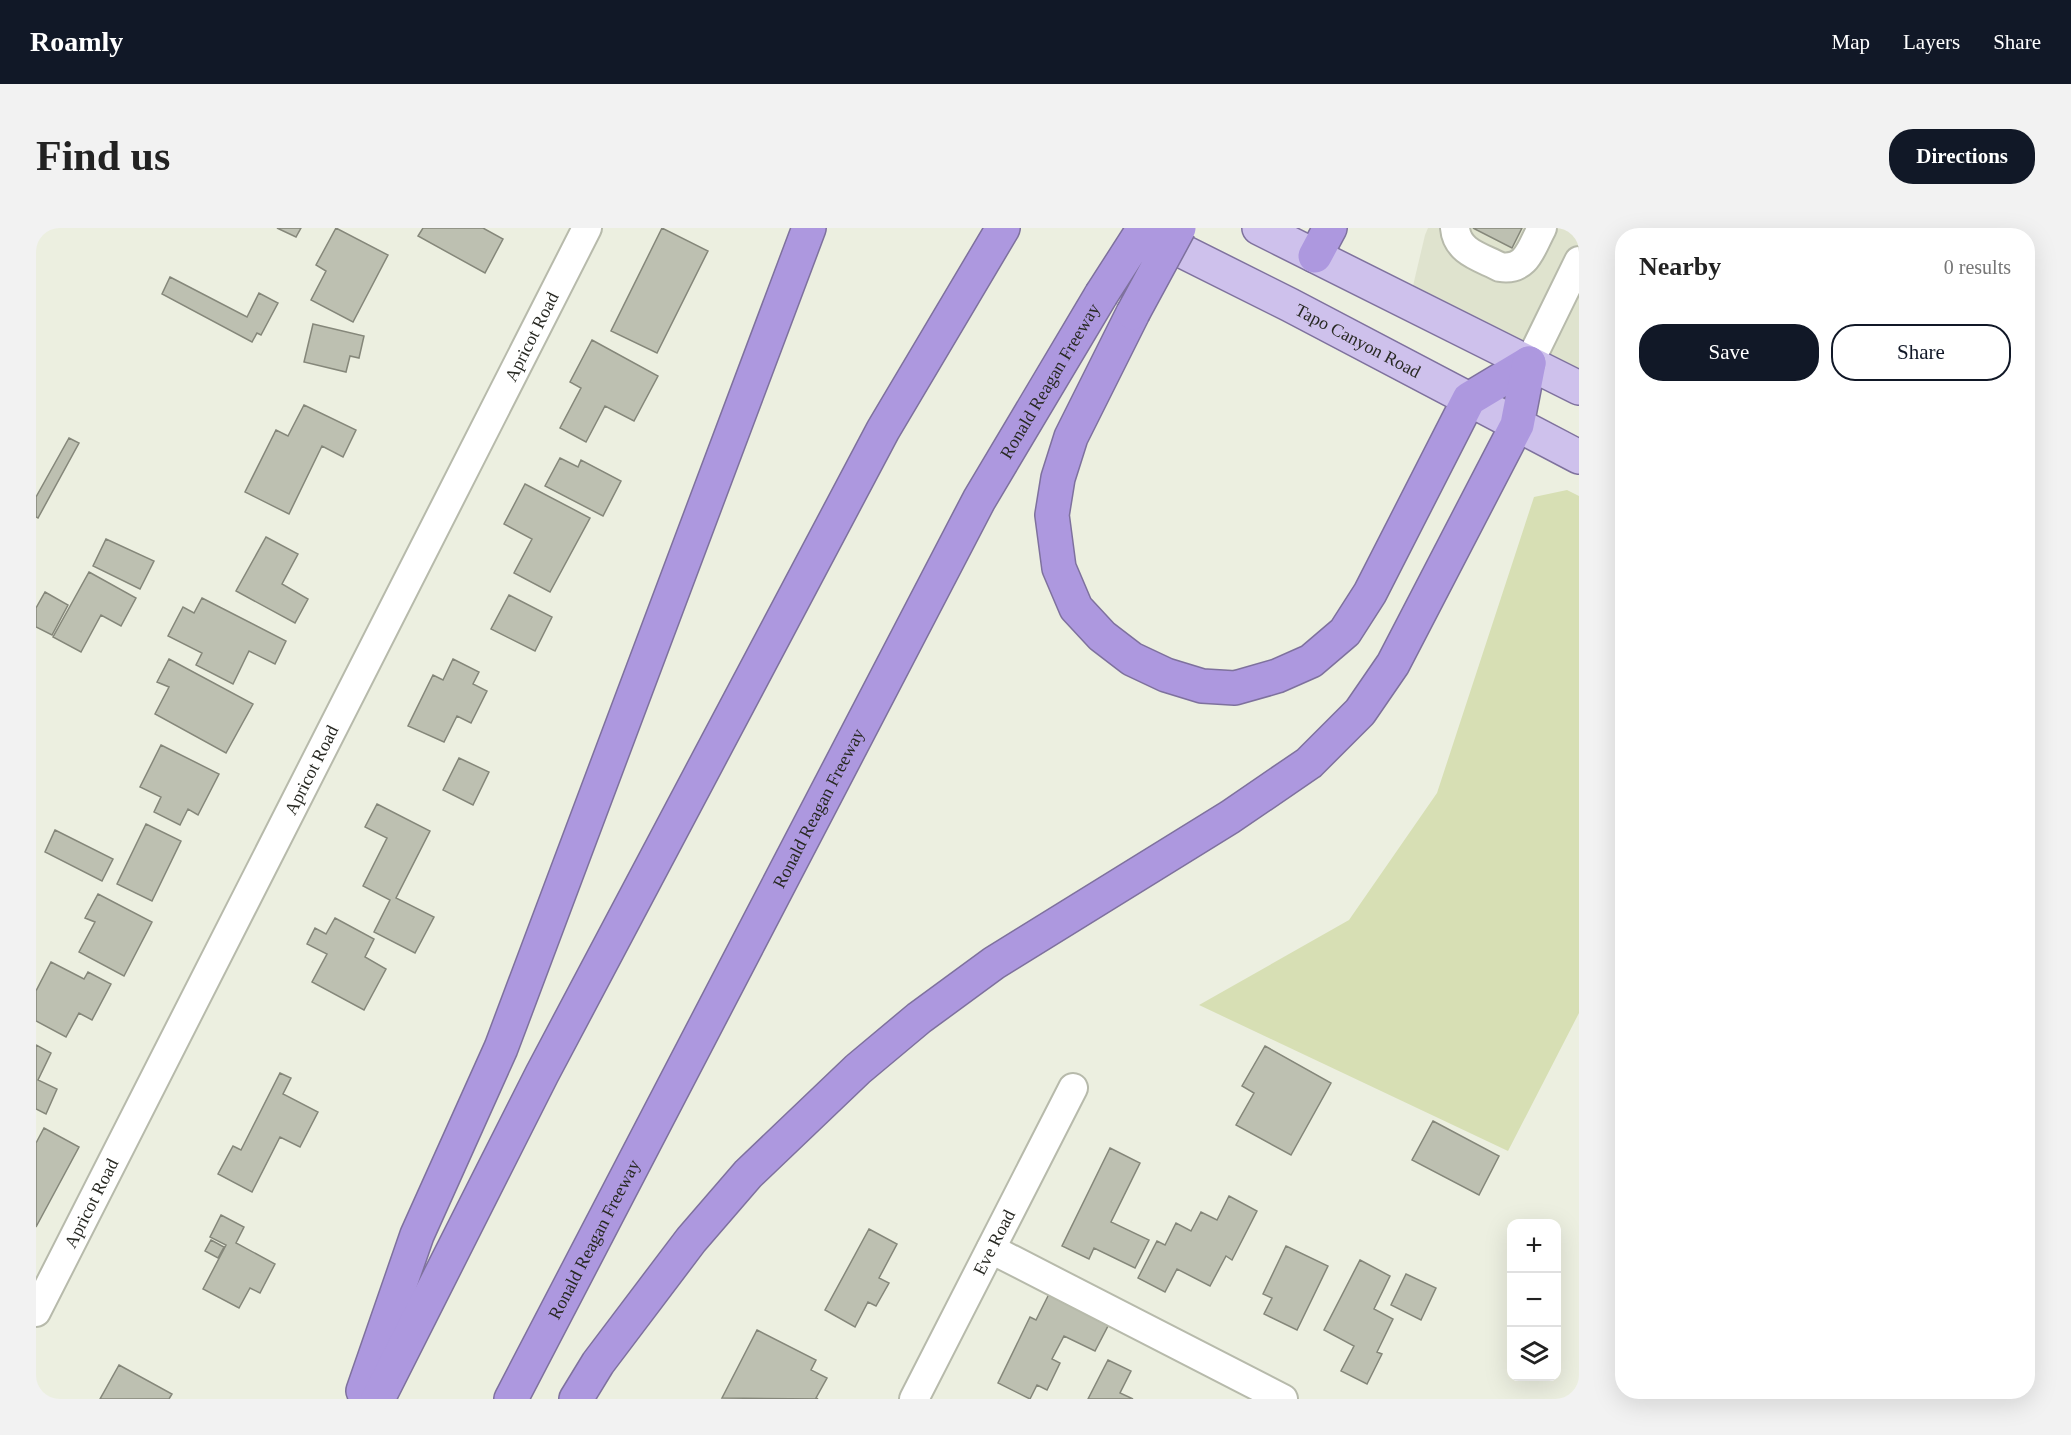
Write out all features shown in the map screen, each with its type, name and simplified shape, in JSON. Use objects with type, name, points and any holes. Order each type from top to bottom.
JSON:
[{"type":"highway","points":[[360,1399],[417,1235],[501,1048],[809,228]]},
{"type":"highway","name":"Ronald Reagan Freeway","points":[[511,1399],[978,500],[1101,295],[1144,228]]},
{"type":"highway","points":[[1179,228],[1133,313],[1071,437],[1058,478],[1052,515],[1059,568],[1076,608],[1102,636],[1132,659],[1166,675],[1202,686],[1235,688],[1277,676],[1311,660],[1346,632],[1371,593],[1469,399],[1529,363]]},
{"type":"highway","points":[[1315,256],[1330,228]]},
{"type":"highway","points":[[378,1399],[542,1074],[883,430],[997,238]]},
{"type":"highway","points":[[576,1399],[598,1363],[691,1240],[748,1174],[858,1069],[919,1018],[994,963],[1230,818],[1310,763],[1360,712],[1393,664],[1517,425],[1529,363]]},
{"type":"main road","name":"Tapo Canyon Road","points":[[1136,228],[1290,305],[1579,457]]},
{"type":"main road","points":[[1259,228],[1579,388]]},
{"type":"street","points":[[1455,228],[1457,241],[1462,247],[1500,267],[1507,268],[1524,262],[1542,228]]},
{"type":"street","name":"Apricot Road","points":[[39,1298],[577,231]]},
{"type":"street","points":[[1529,363],[1579,261]]},
{"type":"street","name":"Eve Road","points":[[914,1399],[1073,1088]]},
{"type":"street","points":[[991,1249],[1283,1399]]},
{"type":"shaded area","points":[[1428,228],[1579,228],[1579,376],[1412,290]]},
{"type":"green space","points":[[1567,490],[1579,496],[1579,1013],[1508,1151],[1199,1005],[1349,920],[1437,793],[1534,497]]},
{"type":"building","points":[[277,228],[301,228],[296,237]]},
{"type":"building","points":[[336,228],[388,255],[353,322],[311,300],[326,271],[316,265]]},
{"type":"building","points":[[423,228],[483,228],[503,239],[485,273],[418,236]]},
{"type":"building","points":[[662,228],[708,251],[657,353],[611,331]]},
{"type":"building","points":[[1473,228],[1522,228],[1512,248]]},
{"type":"building","points":[[170,277],[247,317],[259,293],[278,303],[261,335],[257,333],[252,342],[162,294]]},
{"type":"building","points":[[313,324],[364,336],[359,358],[350,356],[346,372],[304,362]]},
{"type":"building","points":[[592,340],[658,376],[634,421],[605,406],[586,442],[560,428],[581,388],[570,382]]},
{"type":"building","points":[[304,405],[356,430],[343,457],[322,446],[289,514],[245,492],[276,430],[288,436]]},
{"type":"building","points":[[69,438],[79,443],[38,518],[36,517],[36,497]]},
{"type":"building","points":[[560,458],[578,467],[581,460],[621,481],[603,516],[545,486]]},
{"type":"building","points":[[525,484],[590,518],[550,592],[514,573],[532,539],[504,524]]},
{"type":"building","points":[[266,537],[298,554],[282,584],[308,599],[295,623],[236,591]]},
{"type":"building","points":[[106,539],[154,561],[140,589],[93,566]]},
{"type":"building","points":[[89,572],[136,598],[121,626],[101,615],[81,652],[53,637]]},
{"type":"building","points":[[45,592],[68,605],[52,635],[36,627],[36,608]]},
{"type":"building","points":[[509,595],[552,617],[535,651],[491,629]]},
{"type":"building","points":[[202,598],[286,641],[275,664],[249,651],[233,684],[196,665],[202,653],[168,636],[183,607],[194,613]]},
{"type":"building","points":[[169,659],[253,704],[226,753],[155,714],[169,687],[157,682]]},
{"type":"building","points":[[453,659],[479,672],[473,684],[487,691],[471,723],[457,716],[444,742],[408,726],[433,675],[443,680]]},
{"type":"building","points":[[161,745],[219,774],[198,815],[188,809],[180,825],[154,812],[161,797],[140,787]]},
{"type":"building","points":[[459,758],[489,772],[473,805],[443,790]]},
{"type":"building","points":[[377,804],[430,831],[396,898],[434,917],[415,953],[374,932],[390,900],[363,886],[387,838],[365,827]]},
{"type":"building","points":[[146,824],[181,841],[152,901],[117,884]]},
{"type":"building","points":[[55,830],[113,859],[102,881],[45,852]]},
{"type":"building","points":[[98,894],[152,922],[124,976],[79,952],[95,922],[85,918]]},
{"type":"building","points":[[335,918],[374,939],[365,957],[386,969],[364,1010],[312,982],[327,954],[307,944],[315,928],[326,934]]},
{"type":"building","points":[[51,962],[84,979],[88,972],[111,984],[92,1020],[79,1013],[66,1037],[36,1021],[36,991]]},
{"type":"building","points":[[36,1045],[51,1053],[38,1080],[57,1089],[46,1114],[36,1109]]},
{"type":"building","points":[[1265,1046],[1331,1083],[1291,1155],[1236,1125],[1254,1093],[1242,1086]]},
{"type":"building","points":[[280,1073],[291,1078],[283,1094],[318,1112],[300,1147],[280,1137],[252,1192],[218,1174],[233,1146],[241,1150]]},
{"type":"building","points":[[1433,1121],[1499,1156],[1479,1195],[1412,1160]]},
{"type":"building","points":[[44,1128],[79,1147],[36,1227],[36,1143]]},
{"type":"building","points":[[1110,1148],[1140,1163],[1111,1222],[1149,1240],[1135,1268],[1094,1248],[1089,1259],[1062,1246]]},
{"type":"building","points":[[1229,1196],[1257,1211],[1232,1260],[1226,1256],[1210,1286],[1177,1269],[1165,1292],[1138,1278],[1157,1241],[1165,1245],[1176,1223],[1191,1231],[1201,1212],[1217,1220]]},
{"type":"building","points":[[221,1215],[244,1227],[236,1243],[275,1264],[260,1293],[250,1288],[239,1308],[203,1289],[226,1245],[210,1237]]},
{"type":"building","points":[[869,1229],[897,1244],[879,1278],[889,1283],[876,1306],[868,1302],[855,1327],[825,1310]]},
{"type":"building","points":[[211,1240],[224,1247],[218,1258],[205,1251]]},
{"type":"building","points":[[1286,1246],[1328,1266],[1297,1330],[1264,1314],[1272,1298],[1263,1294]]},
{"type":"building","points":[[1360,1260],[1390,1276],[1374,1309],[1393,1319],[1377,1352],[1382,1354],[1367,1384],[1341,1371],[1354,1346],[1324,1330]]},
{"type":"building","points":[[1406,1274],[1436,1288],[1421,1320],[1391,1305]]},
{"type":"building","points":[[1049,1294],[1109,1324],[1095,1351],[1064,1336],[1052,1359],[1060,1363],[1047,1390],[1037,1385],[1030,1399],[998,1383],[1030,1317],[1036,1320]]},
{"type":"building","points":[[757,1330],[816,1360],[811,1370],[827,1378],[816,1398],[818,1399],[722,1398]]},
{"type":"building","points":[[1108,1360],[1131,1371],[1120,1393],[1133,1399],[1088,1399]]},
{"type":"building","points":[[119,1365],[172,1394],[169,1399],[100,1399]]}]
